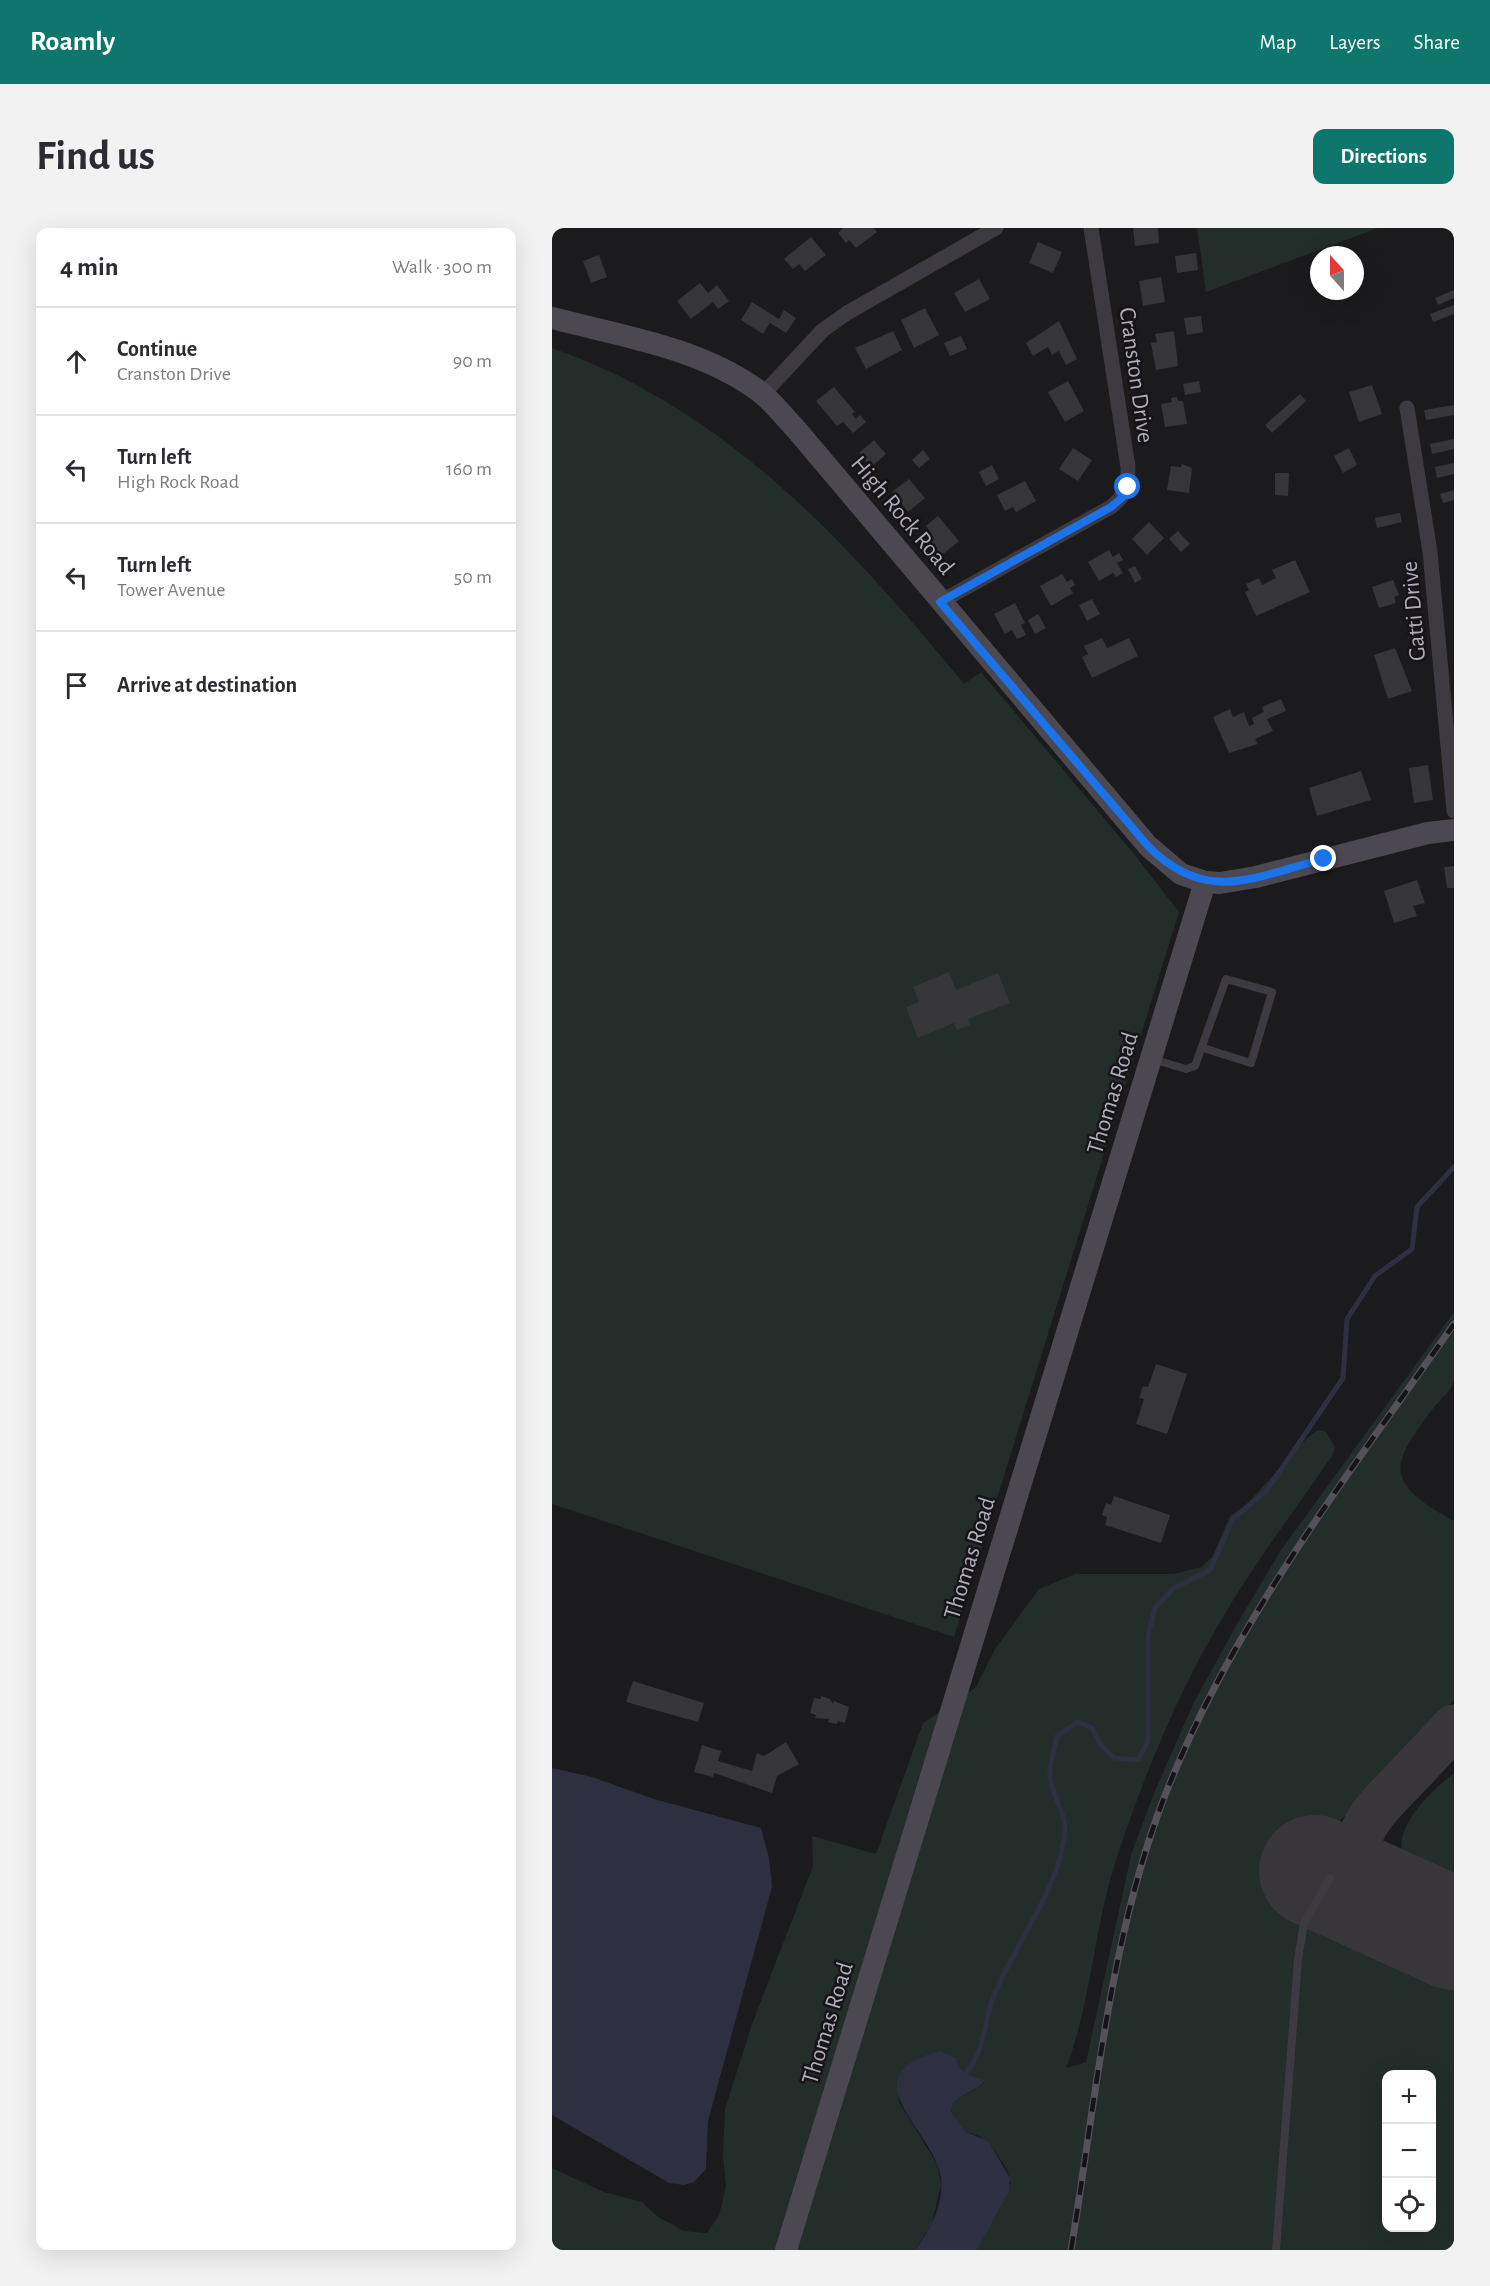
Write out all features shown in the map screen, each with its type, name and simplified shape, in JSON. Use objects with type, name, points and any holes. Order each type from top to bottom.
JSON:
[{"type":"main road","name":"High Rock Road","points":[[552,318],[681,352],[726,371],[763,394],[1148,846],[1175,870],[1205,882]]},
{"type":"main road","points":[[1205,882],[1249,879],[1414,837],[1454,830]]},
{"type":"main road","name":"Thomas Road","points":[[786,2250],[1205,882]]},
{"type":"street","points":[[763,394],[824,330],[847,313],[996,228]]},
{"type":"street","name":"Cranston Drive","points":[[940,602],[1111,507],[1124,496],[1128,487],[1128,468],[1091,228]]},
{"type":"street","name":"Gatti Drive","points":[[1407,408],[1430,552],[1454,811]]},
{"type":"lane","points":[[1151,1058],[1190,1069],[1198,1062],[1226,979],[1272,992],[1251,1063],[1203,1048]]},
{"type":"lane","points":[[1276,2250],[1298,1959],[1304,1923],[1330,1878]]},
{"type":"shaded area","points":[[1197,228],[1378,228],[1330,246],[1310,246],[1310,253],[1206,292]]},
{"type":"shaded area","points":[[552,348],[615,374],[674,407],[729,444],[781,487],[876,581],[964,684],[981,672],[1134,854],[1179,912],[954,1637],[552,1504]]},
{"type":"shaded area","points":[[1454,1312],[1453,1384],[1409,1444],[1402,1458],[1401,1471],[1405,1483],[1415,1495],[1454,1521],[1454,1700],[1339,1822],[1299,1904],[1454,1974],[1454,2250],[977,2250],[1011,2183],[1007,2169],[991,2146],[979,2136],[966,2132],[951,2112],[956,2101],[984,2082],[968,2076],[957,2064],[901,2074],[899,2102],[937,2164],[941,2184],[932,2224],[915,2250],[552,2250],[552,2168],[604,2192],[642,2202],[658,2217],[684,2231],[707,2233],[719,2215],[726,2186],[723,2156],[725,2109],[752,2024],[813,1866],[812,1836],[876,1854],[923,1723],[976,1687],[995,1649],[1039,1589],[1075,1574],[1174,1574],[1201,1567],[1212,1557],[1230,1516],[1246,1505],[1308,1437],[1318,1430],[1326,1432],[1335,1447],[1332,1456],[1256,1565],[1214,1632],[1167,1726],[1140,1791],[1109,1883],[1082,2016],[1066,2068],[1086,2062],[1131,1855],[1154,1793],[1194,1702],[1281,1550]]},
{"type":"shaded area","points":[[1454,1773],[1454,1893],[1416,1875],[1405,1862],[1401,1848],[1403,1834],[1410,1820],[1431,1793]]},
{"type":"water","points":[[552,1768],[592,1777],[654,1799],[761,1828],[769,1858],[772,1887],[708,2121],[706,2169],[694,2182],[684,2185],[669,2183],[552,2115]]},
{"type":"water","points":[[940,2051],[956,2058],[960,2067],[967,2074],[985,2080],[981,2085],[960,2097],[951,2112],[966,2132],[988,2141],[1010,2178],[1009,2191],[977,2250],[915,2250],[936,2214],[941,2194],[940,2173],[934,2156],[902,2105],[897,2089],[900,2074],[913,2061]]},
{"type":"building","points":[[843,228],[874,228],[877,232],[856,248],[849,240],[846,243],[838,233]]},
{"type":"building","points":[[1133,228],[1158,228],[1159,243],[1135,246]]},
{"type":"building","points":[[811,237],[826,255],[805,271],[799,264],[793,269],[784,259]]},
{"type":"building","points":[[1038,242],[1062,252],[1053,273],[1029,263]]},
{"type":"building","points":[[1196,253],[1198,270],[1177,273],[1175,256]]},
{"type":"building","points":[[599,255],[607,277],[591,283],[583,261]]},
{"type":"building","points":[[1161,277],[1165,302],[1143,306],[1139,281]]},
{"type":"building","points":[[979,279],[990,299],[965,312],[954,293]]},
{"type":"building","points":[[700,283],[708,293],[717,285],[729,301],[718,309],[713,302],[691,319],[677,301]]},
{"type":"building","points":[[1454,290],[1454,298],[1438,305],[1435,298]]},
{"type":"building","points":[[752,302],[779,319],[784,310],[796,318],[786,333],[770,323],[763,334],[741,320]]},
{"type":"building","points":[[1454,305],[1454,314],[1433,322],[1430,314]]},
{"type":"building","points":[[925,308],[939,335],[914,348],[901,320]]},
{"type":"building","points":[[1201,316],[1203,332],[1187,335],[1184,318]]},
{"type":"building","points":[[1059,321],[1077,359],[1066,365],[1059,351],[1052,355],[1048,347],[1033,356],[1026,343]]},
{"type":"building","points":[[893,331],[902,350],[866,369],[855,348]]},
{"type":"building","points":[[1174,331],[1178,366],[1156,370],[1151,343],[1157,342],[1155,334]]},
{"type":"building","points":[[961,336],[967,349],[950,356],[944,343]]},
{"type":"building","points":[[1068,381],[1084,411],[1065,422],[1048,392]]},
{"type":"building","points":[[1199,381],[1201,392],[1185,395],[1183,384]]},
{"type":"building","points":[[1372,385],[1382,414],[1359,422],[1349,392]]},
{"type":"building","points":[[834,387],[855,412],[852,414],[856,419],[860,415],[866,422],[853,433],[843,422],[837,426],[816,401]]},
{"type":"building","points":[[1300,394],[1306,401],[1272,433],[1265,425]]},
{"type":"building","points":[[1177,397],[1178,401],[1183,401],[1187,424],[1165,427],[1161,404],[1172,402],[1171,398]]},
{"type":"building","points":[[1454,405],[1454,415],[1426,420],[1424,410]]},
{"type":"building","points":[[1454,439],[1454,449],[1432,454],[1430,444]]},
{"type":"building","points":[[874,440],[886,454],[871,467],[859,453]]},
{"type":"building","points":[[1073,448],[1092,460],[1078,481],[1059,469]]},
{"type":"building","points":[[1349,448],[1357,465],[1343,473],[1334,456]]},
{"type":"building","points":[[923,450],[930,459],[919,468],[912,460]]},
{"type":"building","points":[[1454,463],[1454,474],[1437,478],[1435,467]]},
{"type":"building","points":[[1182,464],[1192,468],[1189,493],[1167,490],[1171,466],[1181,467]]},
{"type":"building","points":[[992,465],[999,479],[986,486],[979,472]]},
{"type":"building","points":[[1275,473],[1289,473],[1288,496],[1275,495]]},
{"type":"building","points":[[909,479],[925,498],[908,512],[892,492]]},
{"type":"building","points":[[1025,481],[1036,501],[1016,512],[1013,507],[1005,511],[997,495]]},
{"type":"building","points":[[1454,490],[1454,500],[1443,503],[1440,494]]},
{"type":"building","points":[[1400,513],[1402,522],[1377,528],[1375,518]]},
{"type":"building","points":[[938,516],[959,541],[942,555],[925,535],[930,531],[926,526]]},
{"type":"building","points":[[1149,522],[1164,538],[1147,555],[1132,539]]},
{"type":"building","points":[[1178,531],[1190,544],[1181,552],[1169,539]]},
{"type":"building","points":[[1109,550],[1113,557],[1119,553],[1123,560],[1117,563],[1123,573],[1116,577],[1113,573],[1099,581],[1088,562]]},
{"type":"building","points":[[1295,560],[1310,592],[1256,616],[1245,592],[1249,590],[1246,584],[1259,578],[1262,585],[1276,578],[1272,570]]},
{"type":"building","points":[[1135,566],[1142,579],[1135,583],[1128,569]]},
{"type":"building","points":[[1062,574],[1067,582],[1072,579],[1075,585],[1070,588],[1073,593],[1051,606],[1040,586]]},
{"type":"building","points":[[1393,580],[1399,595],[1394,597],[1396,603],[1379,608],[1372,587]]},
{"type":"building","points":[[1092,599],[1100,614],[1087,621],[1079,605]]},
{"type":"building","points":[[1015,603],[1025,623],[1021,625],[1026,635],[1017,639],[1012,630],[1005,634],[994,614]]},
{"type":"building","points":[[1038,614],[1046,628],[1035,634],[1028,620]]},
{"type":"building","points":[[1102,638],[1107,648],[1129,638],[1138,656],[1092,678],[1082,657],[1088,654],[1084,646]]},
{"type":"building","points":[[1395,648],[1412,691],[1388,699],[1374,655]]},
{"type":"building","points":[[1281,699],[1286,711],[1267,719],[1273,731],[1255,739],[1258,744],[1229,753],[1213,717],[1230,709],[1233,717],[1244,712],[1249,726],[1254,724],[1252,718],[1264,712],[1262,707]]},
{"type":"building","points":[[1428,765],[1433,800],[1414,803],[1409,768]]},
{"type":"building","points":[[1361,771],[1371,800],[1317,816],[1309,788]]},
{"type":"building","points":[[1454,866],[1454,888],[1447,888],[1444,867]]},
{"type":"building","points":[[1417,880],[1425,903],[1413,906],[1417,916],[1394,923],[1384,891]]},
{"type":"building","points":[[949,972],[956,990],[998,973],[1010,1003],[968,1019],[970,1025],[957,1030],[954,1023],[918,1038],[906,1007],[919,1002],[913,987]]},
{"type":"building","points":[[1156,1364],[1187,1374],[1167,1434],[1136,1424],[1144,1399],[1139,1398],[1143,1386],[1148,1387]]},
{"type":"building","points":[[1114,1496],[1170,1515],[1161,1543],[1105,1525],[1107,1517],[1102,1515],[1106,1503],[1111,1505]]},
{"type":"building","points":[[633,1681],[704,1703],[698,1722],[626,1702]]},
{"type":"building","points":[[821,1696],[830,1699],[833,1704],[834,1701],[849,1707],[845,1723],[828,1722],[829,1719],[815,1718],[816,1715],[810,1713],[814,1698],[821,1699]]},
{"type":"building","points":[[786,1742],[799,1764],[777,1776],[772,1793],[714,1773],[713,1777],[694,1772],[702,1745],[721,1751],[718,1761],[752,1771],[757,1753],[764,1756]]},
{"type":"waterway","points":[[963,2077],[981,2046],[995,1993],[1047,1892],[1062,1850],[1065,1823],[1050,1776],[1057,1736],[1078,1722],[1092,1728],[1102,1746],[1114,1758],[1138,1760],[1148,1742],[1148,1635],[1155,1608],[1174,1588],[1210,1570],[1233,1519],[1267,1490],[1343,1378],[1347,1319],[1375,1276],[1412,1249],[1417,1207],[1454,1167]]},
{"type":"taxiway","points":[[1392,1906],[1364,1871],[1359,1856],[1359,1841],[1364,1827],[1374,1813],[1454,1727]]},
{"type":"runway","points":[[1315,1871],[1454,1934]]},
{"type":"railway","points":[[1071,2250],[1105,2030],[1127,1920],[1158,1814],[1185,1747],[1217,1683],[1290,1560],[1454,1324]]},
{"type":"route","points":[[1128,487],[1124,496],[1111,507],[940,602],[1148,846],[1175,870],[1205,882],[1220,883],[1256,877],[1324,859]]}]
